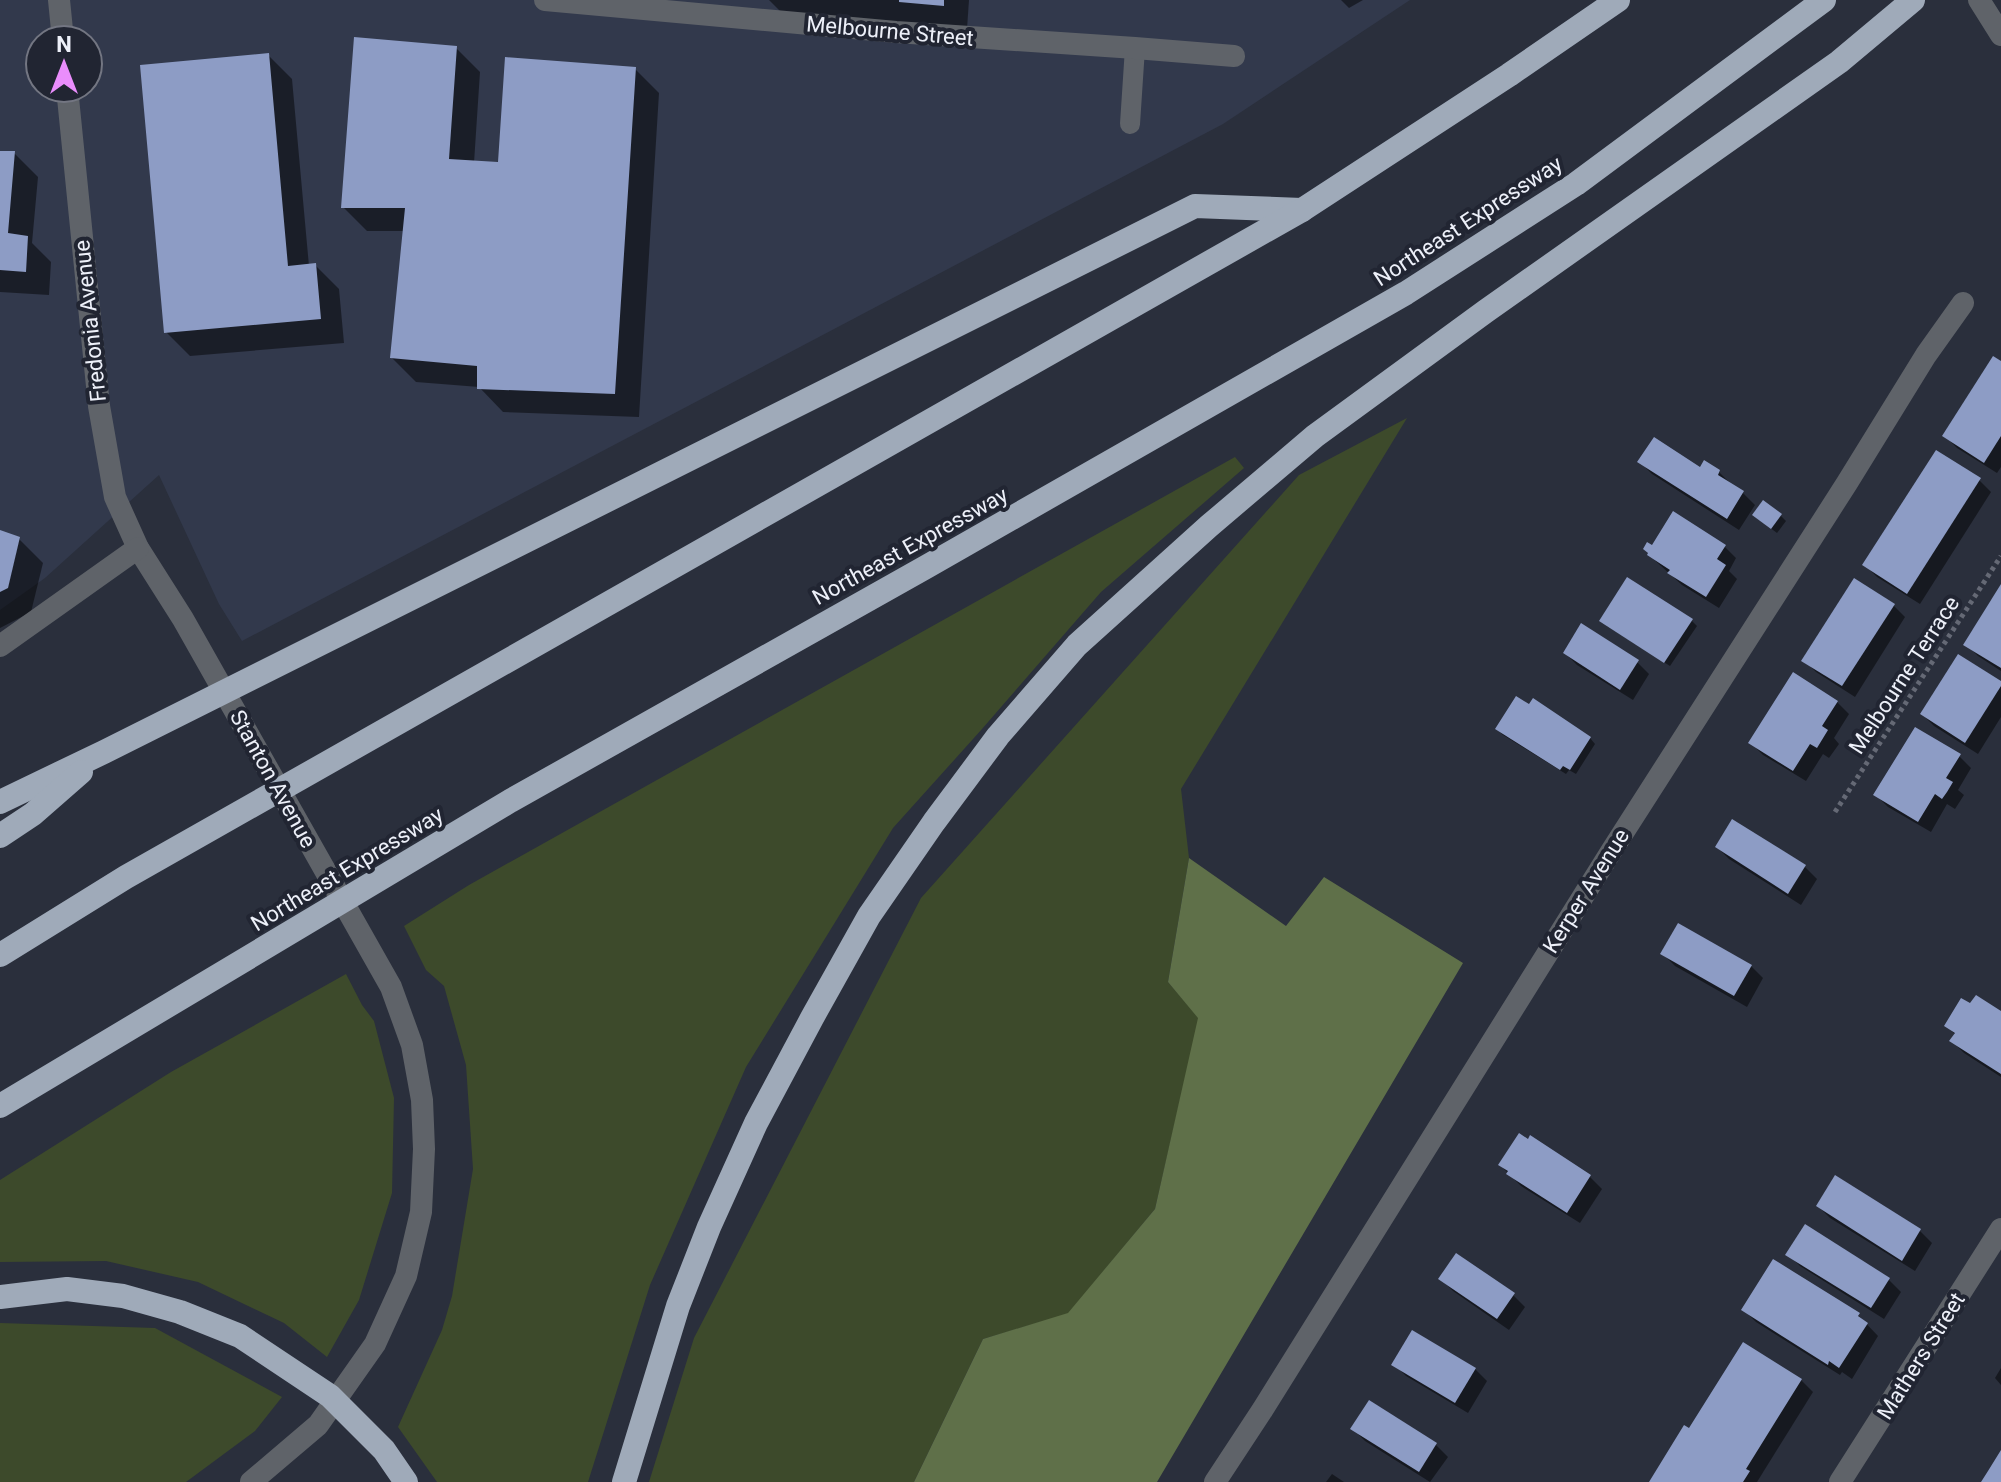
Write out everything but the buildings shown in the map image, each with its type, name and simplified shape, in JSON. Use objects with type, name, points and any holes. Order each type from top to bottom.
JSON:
[{"type":"highway","points":[[0,955],[126,877],[1302,210],[1618,0]]},
{"type":"highway","name":"Northeast Expressway","points":[[0,1106],[510,801],[1406,293],[1576,184],[1824,0]]},
{"type":"highway","points":[[624,1482],[678,1306],[709,1227],[756,1123],[812,1018],[869,916],[934,822],[998,736],[1077,645],[1315,436],[1486,311],[1839,62],[1913,0]]},
{"type":"highway","points":[[0,802],[1195,206],[1302,210]]},
{"type":"highway","points":[[0,836],[33,814],[104,752]]},
{"type":"highway","points":[[0,1297],[67,1289],[123,1296],[180,1312],[240,1336],[330,1396],[384,1450],[406,1482]]},
{"type":"street","points":[[59,0],[61,24]]},
{"type":"street","name":"Melbourne Street","points":[[545,0],[896,32],[1234,56]]},
{"type":"street","points":[[1979,0],[2001,35]]},
{"type":"street","name":"Fredonia Avenue","points":[[69,104],[99,406],[115,497],[138,548]]},
{"type":"street","name":"Kerper Avenue","points":[[1215,1482],[1926,355],[1963,303]]},
{"type":"street","points":[[0,646],[138,548]]},
{"type":"street","name":"Stanton Avenue","points":[[138,548],[183,619],[391,987],[412,1045],[422,1100],[424,1149],[421,1212],[406,1276],[375,1344],[318,1425],[251,1482]]},
{"type":"street","name":"Mathers Street","points":[[1840,1482],[2001,1229]]},
{"type":"lane","points":[[1130,124],[1135,48]]},
{"type":"path","name":"Melbourne Terrace","points":[[1835,812],[2001,556]]},
{"type":"shaded area","points":[[0,0],[1410,0],[1223,124],[242,641],[219,604],[159,475],[45,578],[0,610]]},
{"type":"green space","points":[[1407,418],[1181,789],[1189,858],[1168,982],[1199,1018],[1155,1209],[1068,1314],[983,1339],[914,1482],[649,1482],[694,1338],[921,898],[1299,475]]},
{"type":"green space","points":[[1235,457],[1244,468],[1101,592],[893,828],[746,1067],[650,1285],[588,1482],[437,1482],[398,1427],[442,1330],[452,1296],[473,1169],[466,1065],[444,986],[426,970],[404,926],[469,885]]},
{"type":"green space","points":[[1189,858],[1286,926],[1324,877],[1463,963],[1157,1482],[914,1482],[983,1339],[1068,1313],[1155,1209],[1198,1018],[1168,982]]},
{"type":"green space","points":[[346,974],[374,1021],[394,1098],[392,1193],[359,1300],[327,1357],[284,1323],[198,1282],[106,1261],[0,1262],[0,1180],[171,1072]]},
{"type":"green space","points":[[0,1323],[155,1328],[282,1397],[255,1431],[186,1482],[0,1482]]}]
